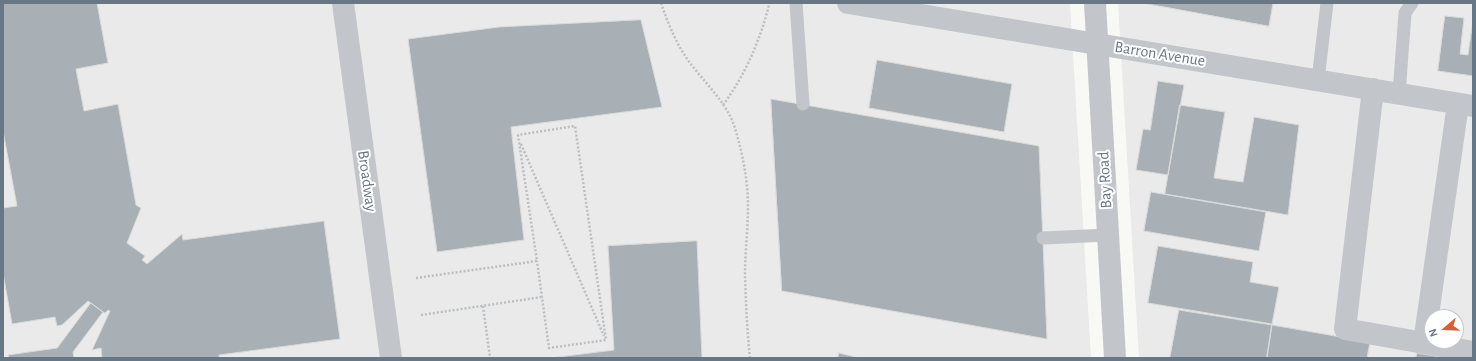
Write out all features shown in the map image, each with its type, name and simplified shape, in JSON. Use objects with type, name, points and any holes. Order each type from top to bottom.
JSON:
[{"type":"street","name":"Broadway","points":[[343,3],[391,358]]},
{"type":"street","name":"Barron Avenue","points":[[848,3],[1466,105]]},
{"type":"street","name":"Bay Road","points":[[1095,3],[1115,358]]},
{"type":"street","points":[[1373,89],[1345,329],[1424,343]]},
{"type":"street","points":[[1430,309],[1466,105]]},
{"type":"street","points":[[1457,349],[1473,352]]},
{"type":"lane","points":[[796,3],[802,104]]},
{"type":"lane","points":[[1318,80],[1326,3]]},
{"type":"lane","points":[[1399,94],[1405,13],[1412,3]]},
{"type":"lane","points":[[1043,238],[1108,235]]},
{"type":"path","points":[[661,3],[673,33],[690,62],[723,105],[733,123],[740,147],[746,176],[748,205],[745,275],[750,358]]},
{"type":"path","points":[[723,105],[732,92],[754,51],[762,32],[769,5]]},
{"type":"path","points":[[575,126],[606,340],[550,348],[518,135],[575,126]]},
{"type":"path","points":[[519,140],[606,340]]},
{"type":"path","points":[[416,278],[537,261]]},
{"type":"path","points":[[421,315],[542,297]]},
{"type":"path","points":[[483,306],[490,358]]},
{"type":"shaded area","points":[[3,3],[1070,3],[1091,358],[3,358]]},
{"type":"shaded area","points":[[1118,3],[1473,3],[1473,358],[1139,358]]},
{"type":"building","points":[[3,3],[97,3],[108,63],[76,69],[84,111],[118,104],[136,205],[141,208],[127,243],[145,256],[142,260],[147,264],[182,234],[183,240],[324,221],[340,339],[219,355],[219,358],[102,358],[101,348],[92,350],[110,311],[108,310],[105,313],[88,301],[62,325],[57,326],[55,317],[12,324],[3,273],[3,208],[17,206],[3,131]]},
{"type":"building","points":[[1143,3],[1273,3],[1269,26]]},
{"type":"building","points":[[1445,16],[1464,18],[1460,54],[1468,55],[1473,20],[1473,76],[1438,71]]},
{"type":"building","points":[[641,20],[662,107],[511,127],[524,240],[437,252],[408,39],[499,27]]},
{"type":"building","points":[[877,60],[1012,84],[1004,132],[869,108]]},
{"type":"building","points":[[1158,81],[1184,85],[1168,175],[1136,170],[1143,129],[1150,130]]},
{"type":"building","points":[[771,99],[1039,146],[1047,339],[782,291]]},
{"type":"building","points":[[1180,105],[1225,112],[1214,178],[1243,182],[1254,117],[1299,125],[1288,215],[1165,194]]},
{"type":"building","points":[[1151,192],[1266,212],[1259,251],[1144,231]]},
{"type":"building","points":[[697,241],[702,358],[550,358],[614,350],[608,246]]},
{"type":"building","points":[[1158,246],[1253,262],[1250,282],[1279,287],[1272,324],[1148,303]]},
{"type":"building","points":[[91,303],[103,312],[73,352],[74,358],[9,358],[8,355],[57,348]]},
{"type":"building","points":[[1179,310],[1272,325],[1267,358],[1170,358]]},
{"type":"building","points":[[1272,325],[1370,342],[1367,358],[1267,358]]},
{"type":"building","points":[[839,353],[859,358],[838,358]]},
{"type":"building","points":[[1417,353],[1440,357],[1440,358],[1416,358]]}]
